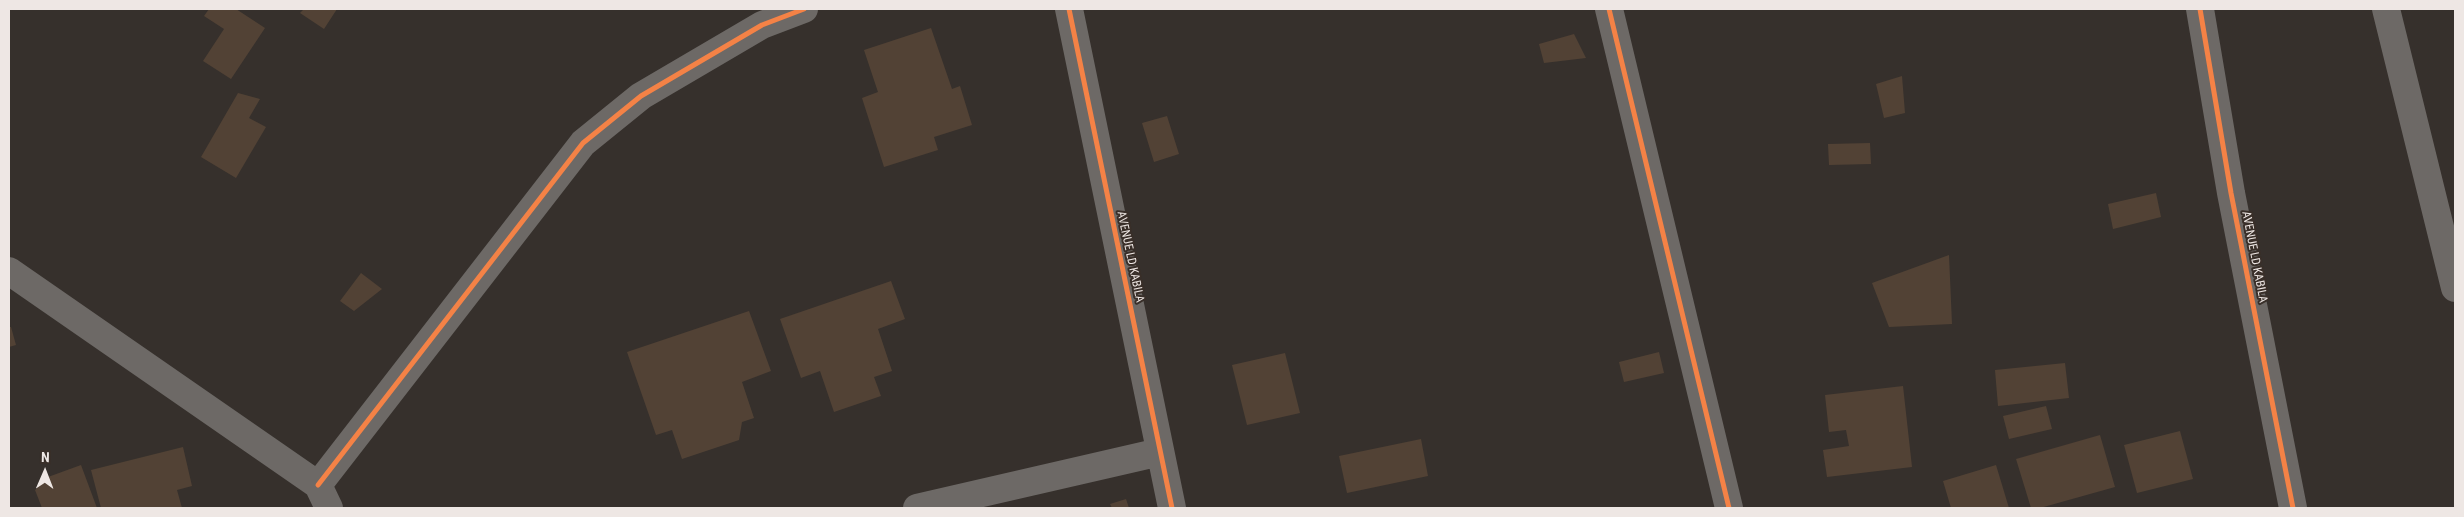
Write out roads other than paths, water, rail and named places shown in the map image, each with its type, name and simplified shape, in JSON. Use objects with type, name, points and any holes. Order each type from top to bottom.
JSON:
[{"type":"street","points":[[9,271],[324,496],[583,143],[640,96],[762,25],[804,9]]},
{"type":"street","name":"AVENUE LD KABILA","points":[[1068,9],[1172,508]]},
{"type":"street","points":[[1609,9],[1729,508]]},
{"type":"street","name":"AVENUE LD KABILA","points":[[2200,9],[2231,193],[2294,508]]},
{"type":"street","points":[[2386,9],[2455,288]]},
{"type":"street","points":[[917,508],[1160,452]]}]
